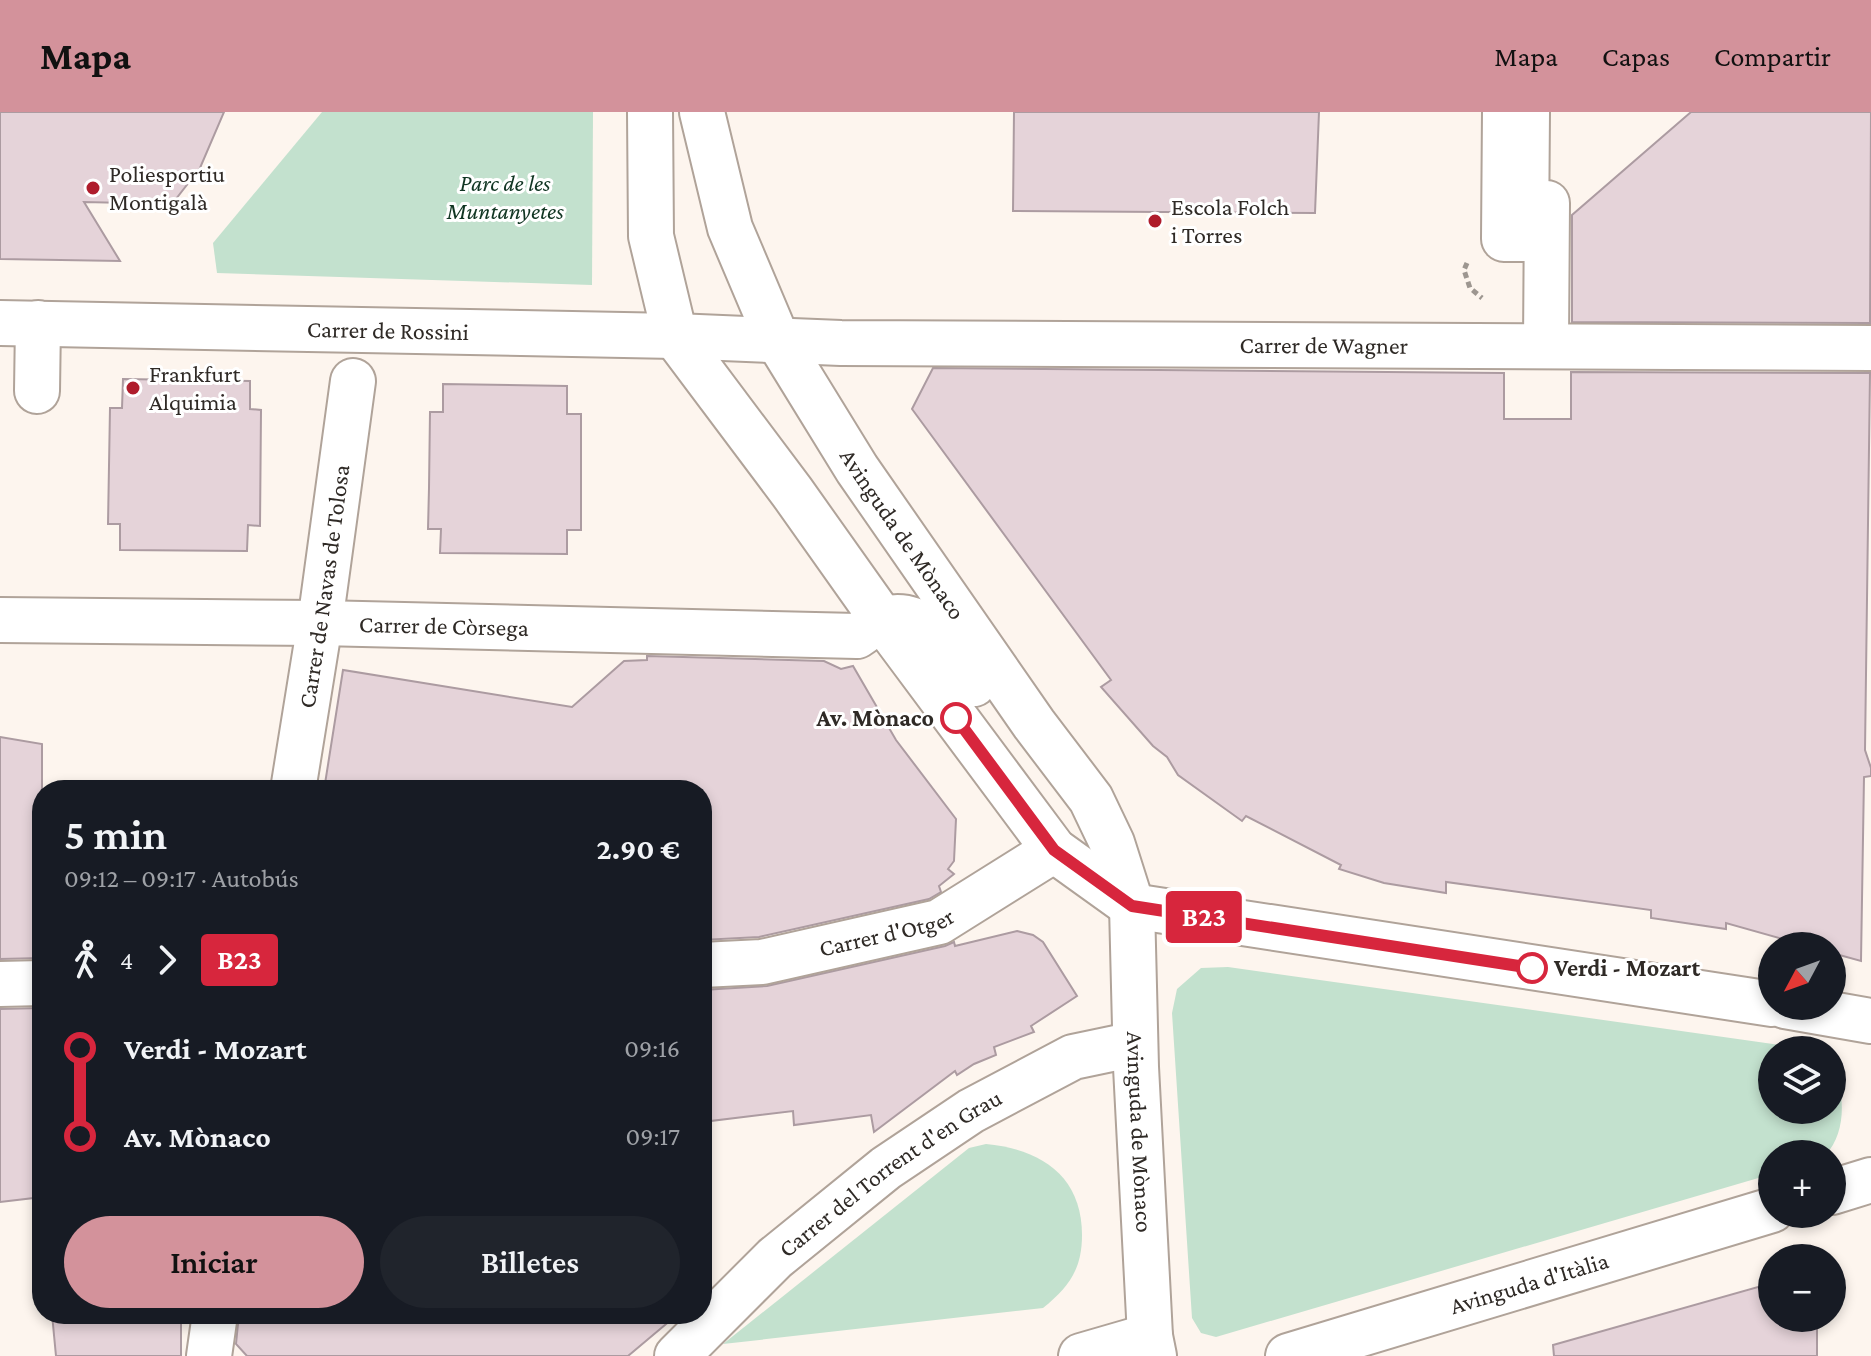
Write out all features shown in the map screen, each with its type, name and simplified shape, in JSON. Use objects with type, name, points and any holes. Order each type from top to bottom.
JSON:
[{"type":"street","points":[[650,112],[651,236],[675,336],[1054,850],[1132,906],[1758,1002]]},
{"type":"street","name":"Avinguda de Mònaco","points":[[702,112],[730,228],[777,339],[857,469],[1034,724],[1091,799],[1112,843],[1132,906],[1135,1044],[1152,1346]]},
{"type":"street","points":[[1505,112],[1504,239],[1526,239],[1527,112]]},
{"type":"street","points":[[1546,345],[1547,112]]},
{"type":"street","points":[[19,323],[37,391]]},
{"type":"street","name":"Carrer de Rossini","points":[[19,323],[777,339]]},
{"type":"street","name":"Carrer de Wagner","points":[[777,339],[841,343],[1871,348]]},
{"type":"street","name":"Carrer de Navas de Tolosa","points":[[295,780],[353,381]]},
{"type":"street","name":"Avinguda de Mònaco","points":[[882,619],[909,617],[930,629],[990,705],[1034,724]]},
{"type":"street","name":"Carrer de Còrsega","points":[[0,620],[320,623],[857,636],[882,619]]},
{"type":"street","name":"Carrer d'Otger","points":[[712,964],[762,962],[939,922],[1054,850]]},
{"type":"street","points":[[0,984],[32,983]]},
{"type":"street","points":[[1846,1017],[1871,1021]]},
{"type":"street","name":"Carrer del Torrent d'en Grau","points":[[712,1321],[775,1258],[886,1168],[971,1111],[1073,1057],[1135,1044]]},
{"type":"street","points":[[1846,1188],[1871,1180]]},
{"type":"street","name":"Avinguda d'Itàlia","points":[[1288,1356],[1758,1214]]},
{"type":"street","points":[[209,1356],[214,1324]]},
{"type":"street","name":"Carrer del Torrent d'en Grau","points":[[677,1356],[709,1324]]},
{"type":"street","points":[[1081,1356],[1152,1346]]},
{"type":"green space","name":"Parc de les Muntanyetes","points":[[322,112],[593,112],[592,285],[217,273],[213,243]]},
{"type":"green space","points":[[1228,967],[1758,1042],[1758,1124],[1840,1124],[1837,1136],[1835,1140],[1758,1140],[1758,1178],[1216,1337],[1201,1333],[1192,1318],[1172,1013],[1177,989],[1201,968]]},
{"type":"green space","points":[[986,1144],[1041,1159],[1055,1169],[1075,1197],[1082,1235],[1080,1258],[1067,1285],[1043,1308],[723,1344],[969,1148]]},
{"type":"building","name":"Poliesportiu Montigalà","points":[[0,112],[224,112],[200,168],[172,204],[84,202],[120,261],[0,259]]},
{"type":"building","points":[[1014,112],[1319,112],[1315,213],[1013,211]]},
{"type":"building","points":[[1691,112],[1871,112],[1870,323],[1572,322],[1572,215]]},
{"type":"building","points":[[933,368],[1504,373],[1504,419],[1571,419],[1571,372],[1870,373],[1865,750],[1871,776],[1864,777],[1861,961],[1846,957],[1846,932],[1758,932],[1726,923],[1726,929],[1651,918],[1651,910],[1446,882],[1446,893],[1384,883],[1339,869],[1341,865],[1246,816],[1242,821],[1178,775],[1167,757],[1153,746],[1101,687],[1111,680],[912,409]]},
{"type":"building","points":[[123,379],[250,381],[250,409],[261,410],[260,526],[248,525],[247,551],[120,550],[120,524],[108,524],[110,408],[122,408]]},
{"type":"building","points":[[443,384],[567,386],[567,414],[581,414],[581,530],[567,530],[567,554],[440,553],[441,529],[428,529],[430,412],[443,412]]},
{"type":"building","points":[[647,656],[824,661],[841,669],[853,666],[896,740],[956,819],[954,861],[948,869],[954,874],[939,886],[941,892],[929,899],[759,937],[712,939],[712,780],[326,780],[343,670],[572,707],[624,661],[647,660]]},
{"type":"building","points":[[0,737],[42,744],[42,780],[32,780],[32,958],[0,959]]},
{"type":"building","points":[[1017,931],[1033,935],[1043,942],[1077,996],[1031,1026],[1034,1032],[994,1047],[996,1055],[957,1075],[955,1071],[874,1132],[871,1115],[794,1125],[793,1111],[712,1121],[712,989],[767,986],[954,942],[955,946]]},
{"type":"building","points":[[32,1008],[32,1198],[0,1202],[0,1009]]},
{"type":"building","points":[[1758,1287],[1758,1332],[1817,1332],[1817,1356],[1554,1356],[1553,1345]]},
{"type":"building","points":[[53,1324],[181,1324],[181,1356],[56,1356]]},
{"type":"building","points":[[238,1324],[666,1324],[628,1356],[247,1356],[236,1344]]},
{"type":"bus line","name":"B23","points":[[956,718],[1054,850],[1132,906],[1532,968]]},
{"type":"place","name":"Poliesportiu Montigalà","points":[[93,188]]},
{"type":"place","name":"Escola Folch i Torres","points":[[1155,221]]},
{"type":"place","name":"Frankfurt Alquimia","points":[[133,388]]},
{"type":"place","name":"Av. Mònaco","points":[[956,718]]},
{"type":"place","name":"Verdi - Mozart","points":[[1532,968]]}]
